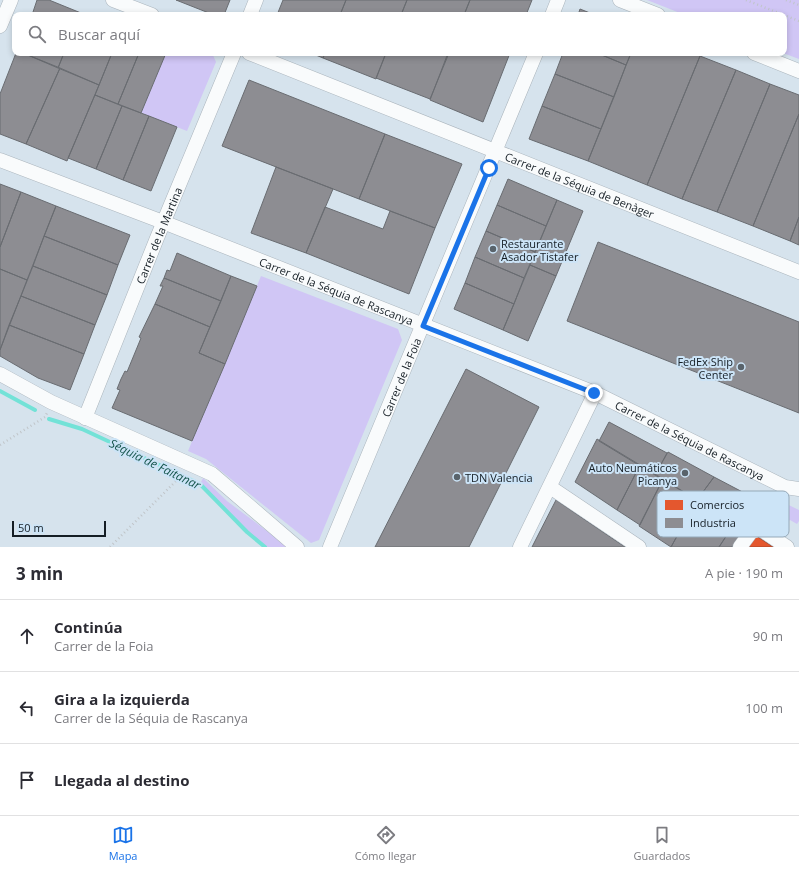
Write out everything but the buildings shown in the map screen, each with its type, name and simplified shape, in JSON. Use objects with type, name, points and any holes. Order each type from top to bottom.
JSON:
[{"type":"street","points":[[0,26],[11,0]]},
{"type":"street","points":[[113,0],[144,12]]},
{"type":"street","points":[[251,12],[256,0]]},
{"type":"street","points":[[553,12],[558,0]]},
{"type":"street","points":[[620,0],[650,12]]},
{"type":"street","name":"Carrer de la Martina","points":[[85,418],[163,222],[233,56]]},
{"type":"street","name":"Carrer de la Séquia de Benàger","points":[[256,56],[799,272]]},
{"type":"street","name":"Carrer de la Foia","points":[[330,547],[535,56]]},
{"type":"street","points":[[762,56],[799,71]]},
{"type":"street","name":"Carrer de la Séquia de Rascanya","points":[[0,160],[163,222],[594,393],[785,487],[799,489]]},
{"type":"street","points":[[0,374],[50,402],[212,474],[297,547]]},
{"type":"street","points":[[520,547],[550,488],[594,393]]},
{"type":"street","points":[[550,488],[639,547]]},
{"type":"street","points":[[740,547],[748,537]]},
{"type":"street","points":[[772,537],[787,547]]},
{"type":"path","points":[[746,0],[776,12]]},
{"type":"path","points":[[786,0],[799,5]]},
{"type":"path","points":[[787,16],[799,21]]},
{"type":"path","points":[[0,445],[45,417],[50,402]]},
{"type":"path","points":[[110,547],[177,480]]},
{"type":"shaded area","points":[[647,0],[799,0],[799,59],[787,54],[787,12],[677,12]]},
{"type":"shaded area","points":[[165,56],[213,56],[216,62],[187,131],[141,113]]},
{"type":"shaded area","points":[[261,276],[398,329],[402,340],[319,540],[311,543],[206,459],[188,451]]},
{"type":"shaded area","points":[[203,478],[227,501],[288,547],[265,547],[247,532],[200,484]]},
{"type":"shaded area","points":[[789,505],[799,510],[799,521],[797,524],[790,520],[789,521]]},
{"type":"waterway","name":"Séquia de Faitanar","points":[[0,391],[35,410]]},
{"type":"waterway","name":"Séquia de Faitanar","points":[[49,419],[82,429],[200,484],[247,532],[265,547]]},
{"type":"place","name":"Restaurante Asador Tistafer","points":[[493,249]]},
{"type":"place","name":"FedEx Ship Center","points":[[741,367]]},
{"type":"place","name":"Auto Neumáticos Picanya","points":[[685,473]]},
{"type":"place","name":"TDN Valencia","points":[[457,477]]},
{"type":"route","points":[[489,168],[423,326],[594,393]]}]
